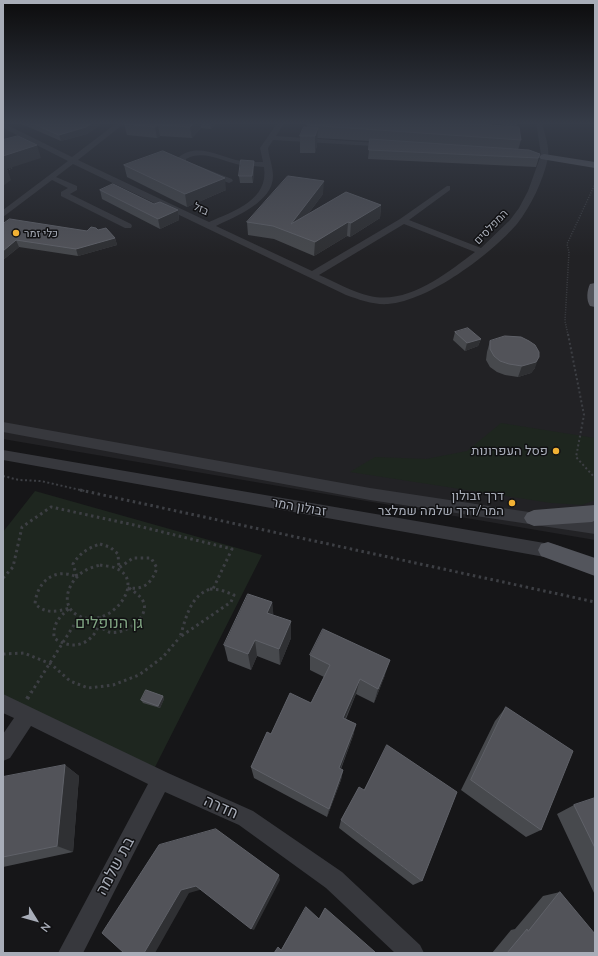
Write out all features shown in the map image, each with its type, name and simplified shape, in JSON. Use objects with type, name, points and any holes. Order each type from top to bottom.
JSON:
[{"type":"main road","points":[[595,287],[595,303]]},
{"type":"main road","points":[[534,518],[592,514],[595,512]]},
{"type":"main road","points":[[548,550],[595,567]]},
{"type":"street","points":[[3,205],[55,167]]},
{"type":"street","points":[[3,214],[53,175],[61,167]]},
{"type":"street","name":"בזל","points":[[88,167],[92,170],[350,293],[369,300],[394,300]]},
{"type":"street","points":[[195,167],[229,180]]},
{"type":"street","points":[[209,226],[244,210],[262,194],[269,177],[266,167]]},
{"type":"street","name":"המפלסים","points":[[394,300],[412,295],[433,285],[483,252],[501,236],[523,209],[537,167]]},
{"type":"street","points":[[53,175],[72,168],[92,170]]},
{"type":"street","points":[[53,175],[74,188],[64,194],[128,226]]},
{"type":"street","points":[[312,275],[403,221],[447,188]]},
{"type":"street","points":[[403,221],[483,252]]},
{"type":"street","name":"זבולון המר","points":[[3,427],[370,494],[595,528]]},
{"type":"street","name":"זבולון המר","points":[[3,455],[595,559]]},
{"type":"street","points":[[3,464],[48,463]]},
{"type":"street","points":[[3,751],[16,710]]},
{"type":"street","name":"חדרה","points":[[16,710],[161,780],[246,818],[334,880],[412,953]]},
{"type":"street","name":"בת שלמה","points":[[70,953],[161,780]]},
{"type":"path","points":[[3,174],[13,167]]},
{"type":"path","points":[[595,184],[567,244],[569,252],[565,322],[584,415],[576,457],[595,478]]},
{"type":"path","points":[[3,476],[19,480],[41,481],[595,602]]},
{"type":"path","points":[[3,578],[13,567],[22,527],[51,507],[134,525],[232,549],[213,589]]},
{"type":"path","points":[[76,577],[73,564],[78,556],[88,547],[100,544],[110,547],[118,554],[118,568]]},
{"type":"path","points":[[118,568],[129,559],[140,556],[151,558],[157,568],[155,577],[145,587],[138,590],[129,588]]},
{"type":"path","points":[[100,565],[110,565],[118,568],[125,574],[129,588],[126,597],[120,606],[100,618],[90,619],[79,617],[72,612],[67,604],[67,595],[70,586],[76,577],[85,570],[100,565]]},
{"type":"path","points":[[70,608],[51,614],[40,611],[35,604],[35,597],[39,588],[48,579],[59,572],[70,573],[76,577]]},
{"type":"path","points":[[100,618],[100,627],[109,632],[121,631],[134,626],[143,613],[144,603],[139,595],[129,588]]},
{"type":"path","points":[[3,654],[24,653],[51,664],[70,681],[88,688],[113,685],[139,675],[163,657],[180,638],[231,602],[234,595],[226,591],[213,589],[204,590],[197,594],[194,598],[180,638]]},
{"type":"path","points":[[70,608],[57,618],[53,629],[54,638],[62,645],[72,646],[82,644],[96,632],[100,618]]},
{"type":"path","points":[[16,710],[51,664],[79,617]]},
{"type":"shaded area","points":[[3,167],[595,167],[595,540],[3,439]]},
{"type":"green space","points":[[501,423],[595,438],[595,500],[582,505],[551,503],[350,472],[375,457],[426,459],[467,451]]},
{"type":"green space","name":"גן הנופלים","points":[[35,491],[262,555],[151,775],[3,697],[3,532]]},
{"type":"building","points":[[127,167],[199,167],[225,178],[185,194]]},
{"type":"building","points":[[240,167],[253,167],[252,176],[239,176]]},
{"type":"building","points":[[288,176],[324,181],[291,224],[346,192],[381,205],[351,223],[348,222],[315,242],[273,226],[247,222]]},
{"type":"building","points":[[113,184],[154,204],[160,202],[178,210],[158,219],[100,190]]},
{"type":"building","points":[[10,219],[87,231],[91,227],[98,230],[106,228],[115,238],[76,249],[16,240],[3,251],[3,224]]},
{"type":"building","points":[[468,328],[481,339],[467,343],[455,332]]},
{"type":"building","points":[[505,336],[521,337],[535,345],[539,352],[539,357],[536,362],[522,366],[500,361],[494,356],[490,349],[490,341]]},
{"type":"building","points":[[248,594],[272,602],[267,613],[291,621],[279,649],[255,640],[248,654],[224,645]]},
{"type":"building","points":[[323,629],[390,660],[378,689],[360,679],[343,718],[356,724],[339,768],[343,770],[329,809],[251,767],[267,732],[271,734],[290,693],[311,703],[330,665],[310,655]]},
{"type":"building","points":[[146,690],[163,696],[158,706],[141,700]]},
{"type":"building","points":[[506,707],[573,751],[541,830],[471,780]]},
{"type":"building","points":[[387,745],[457,792],[422,881],[341,820],[359,787],[364,790]]},
{"type":"building","points":[[65,765],[57,846],[3,857],[3,777]]},
{"type":"building","points":[[595,798],[595,848],[574,805]]},
{"type":"building","points":[[216,829],[279,875],[251,929],[196,886],[181,890],[144,953],[124,953],[102,933],[159,845]]},
{"type":"building","points":[[560,892],[595,934],[595,953],[507,953],[527,929],[528,931]]},
{"type":"building","points":[[306,907],[319,919],[325,908],[375,952],[274,953],[278,947],[281,950]]},
{"type":"place","name":"כלי זמר","points":[[16,233]]},
{"type":"place","name":"פסל העפרונות","points":[[556,451]]},
{"type":"place","name":"דרך זבולון המר/דרך שלמה שמלצר","points":[[512,503]]}]
